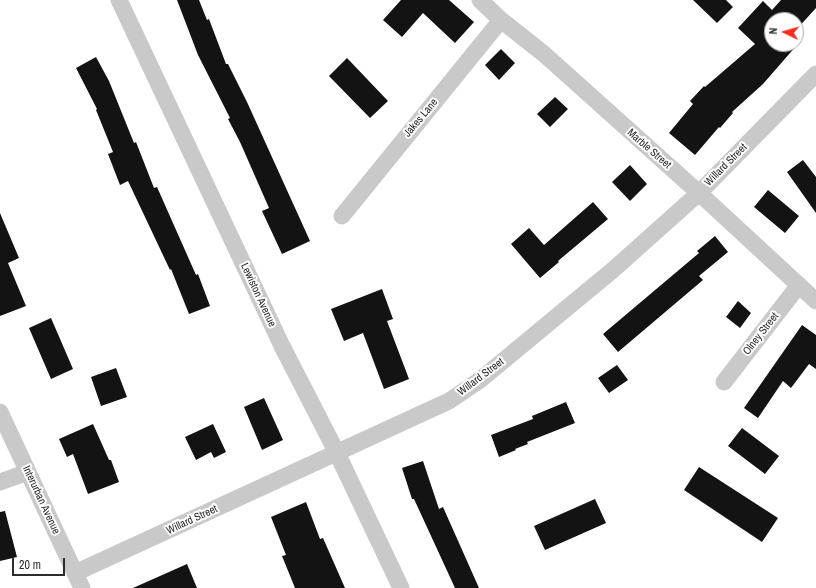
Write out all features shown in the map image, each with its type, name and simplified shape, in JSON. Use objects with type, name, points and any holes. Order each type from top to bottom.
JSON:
[{"type":"street","name":"Lewiston Avenue","points":[[120,0],[282,346],[337,453],[401,588]]},
{"type":"street","name":"Marble Street","points":[[480,0],[501,20],[544,54],[699,193],[816,301]]},
{"type":"street","name":"Jakes Lane","points":[[342,216],[501,20]]},
{"type":"street","name":"Willard Street","points":[[79,581],[337,453],[449,401],[480,380],[614,268],[699,193],[816,74]]},
{"type":"street","name":"Olney Street","points":[[724,382],[799,285]]},
{"type":"street","name":"Interurban Avenue","points":[[0,412],[79,581]]},
{"type":"street","points":[[0,482],[28,472]]},
{"type":"building","points":[[177,0],[199,0],[207,20],[209,19],[226,64],[228,64],[247,102],[310,241],[282,254],[262,211],[269,208],[240,142],[228,119],[230,118],[198,55]]},
{"type":"building","points":[[401,0],[449,0],[474,22],[455,43],[423,13],[402,37],[383,20]]},
{"type":"building","points":[[693,0],[726,0],[733,7],[717,23]]},
{"type":"building","points":[[781,0],[816,0],[816,8],[804,21],[804,12],[764,12],[764,52],[791,52],[763,84],[732,112],[733,113],[695,155],[669,133],[693,104],[690,101],[704,86],[705,87],[755,44],[738,28],[763,1],[772,10]]},
{"type":"building","points":[[501,49],[515,63],[499,80],[485,65]]},
{"type":"building","points":[[96,57],[109,81],[134,143],[136,142],[154,188],[157,187],[196,275],[198,274],[210,306],[189,314],[171,269],[170,270],[128,181],[120,185],[108,154],[113,152],[96,110],[97,109],[76,68]]},
{"type":"building","points":[[347,58],[388,101],[370,118],[329,76]]},
{"type":"building","points":[[555,97],[568,109],[550,127],[537,114]]},
{"type":"building","points":[[803,160],[816,177],[816,213],[787,172]]},
{"type":"building","points":[[630,165],[647,184],[630,201],[612,182]]},
{"type":"building","points":[[768,190],[799,216],[785,233],[754,207]]},
{"type":"building","points":[[593,202],[608,219],[540,278],[511,244],[529,228],[544,245]]},
{"type":"building","points":[[0,213],[19,258],[8,263],[26,306],[0,316]]},
{"type":"building","points":[[715,236],[728,252],[699,276],[703,280],[618,352],[603,334],[699,253],[697,251]]},
{"type":"building","points":[[382,289],[393,319],[387,321],[409,379],[384,389],[363,333],[344,341],[331,309]]},
{"type":"building","points":[[738,301],[751,313],[740,328],[726,317]]},
{"type":"building","points":[[51,318],[73,369],[51,379],[29,328]]},
{"type":"building","points":[[802,325],[816,335],[816,369],[809,364],[791,388],[783,381],[758,418],[744,408]]},
{"type":"building","points":[[617,365],[628,380],[609,393],[598,378]]},
{"type":"building","points":[[116,368],[127,397],[101,406],[91,377]]},
{"type":"building","points":[[264,398],[283,440],[262,450],[244,407]]},
{"type":"building","points":[[566,402],[575,423],[527,442],[528,444],[499,457],[491,435],[533,419],[532,416]]},
{"type":"building","points":[[93,424],[109,460],[111,460],[119,482],[88,494],[73,454],[67,457],[59,439]]},
{"type":"building","points":[[213,424],[226,452],[214,458],[211,452],[196,460],[185,437]]},
{"type":"building","points":[[742,428],[779,456],[765,474],[728,446]]},
{"type":"building","points":[[423,461],[439,509],[443,507],[479,588],[455,588],[414,499],[412,499],[402,468]]},
{"type":"building","points":[[699,467],[778,518],[762,542],[684,490]]},
{"type":"building","points":[[595,499],[606,523],[545,550],[534,526]]},
{"type":"building","points":[[306,502],[320,539],[323,538],[345,588],[295,588],[282,556],[286,555],[271,517]]},
{"type":"building","points":[[5,511],[17,557],[0,561],[0,512]]},
{"type":"building","points":[[187,564],[197,588],[133,588]]}]
